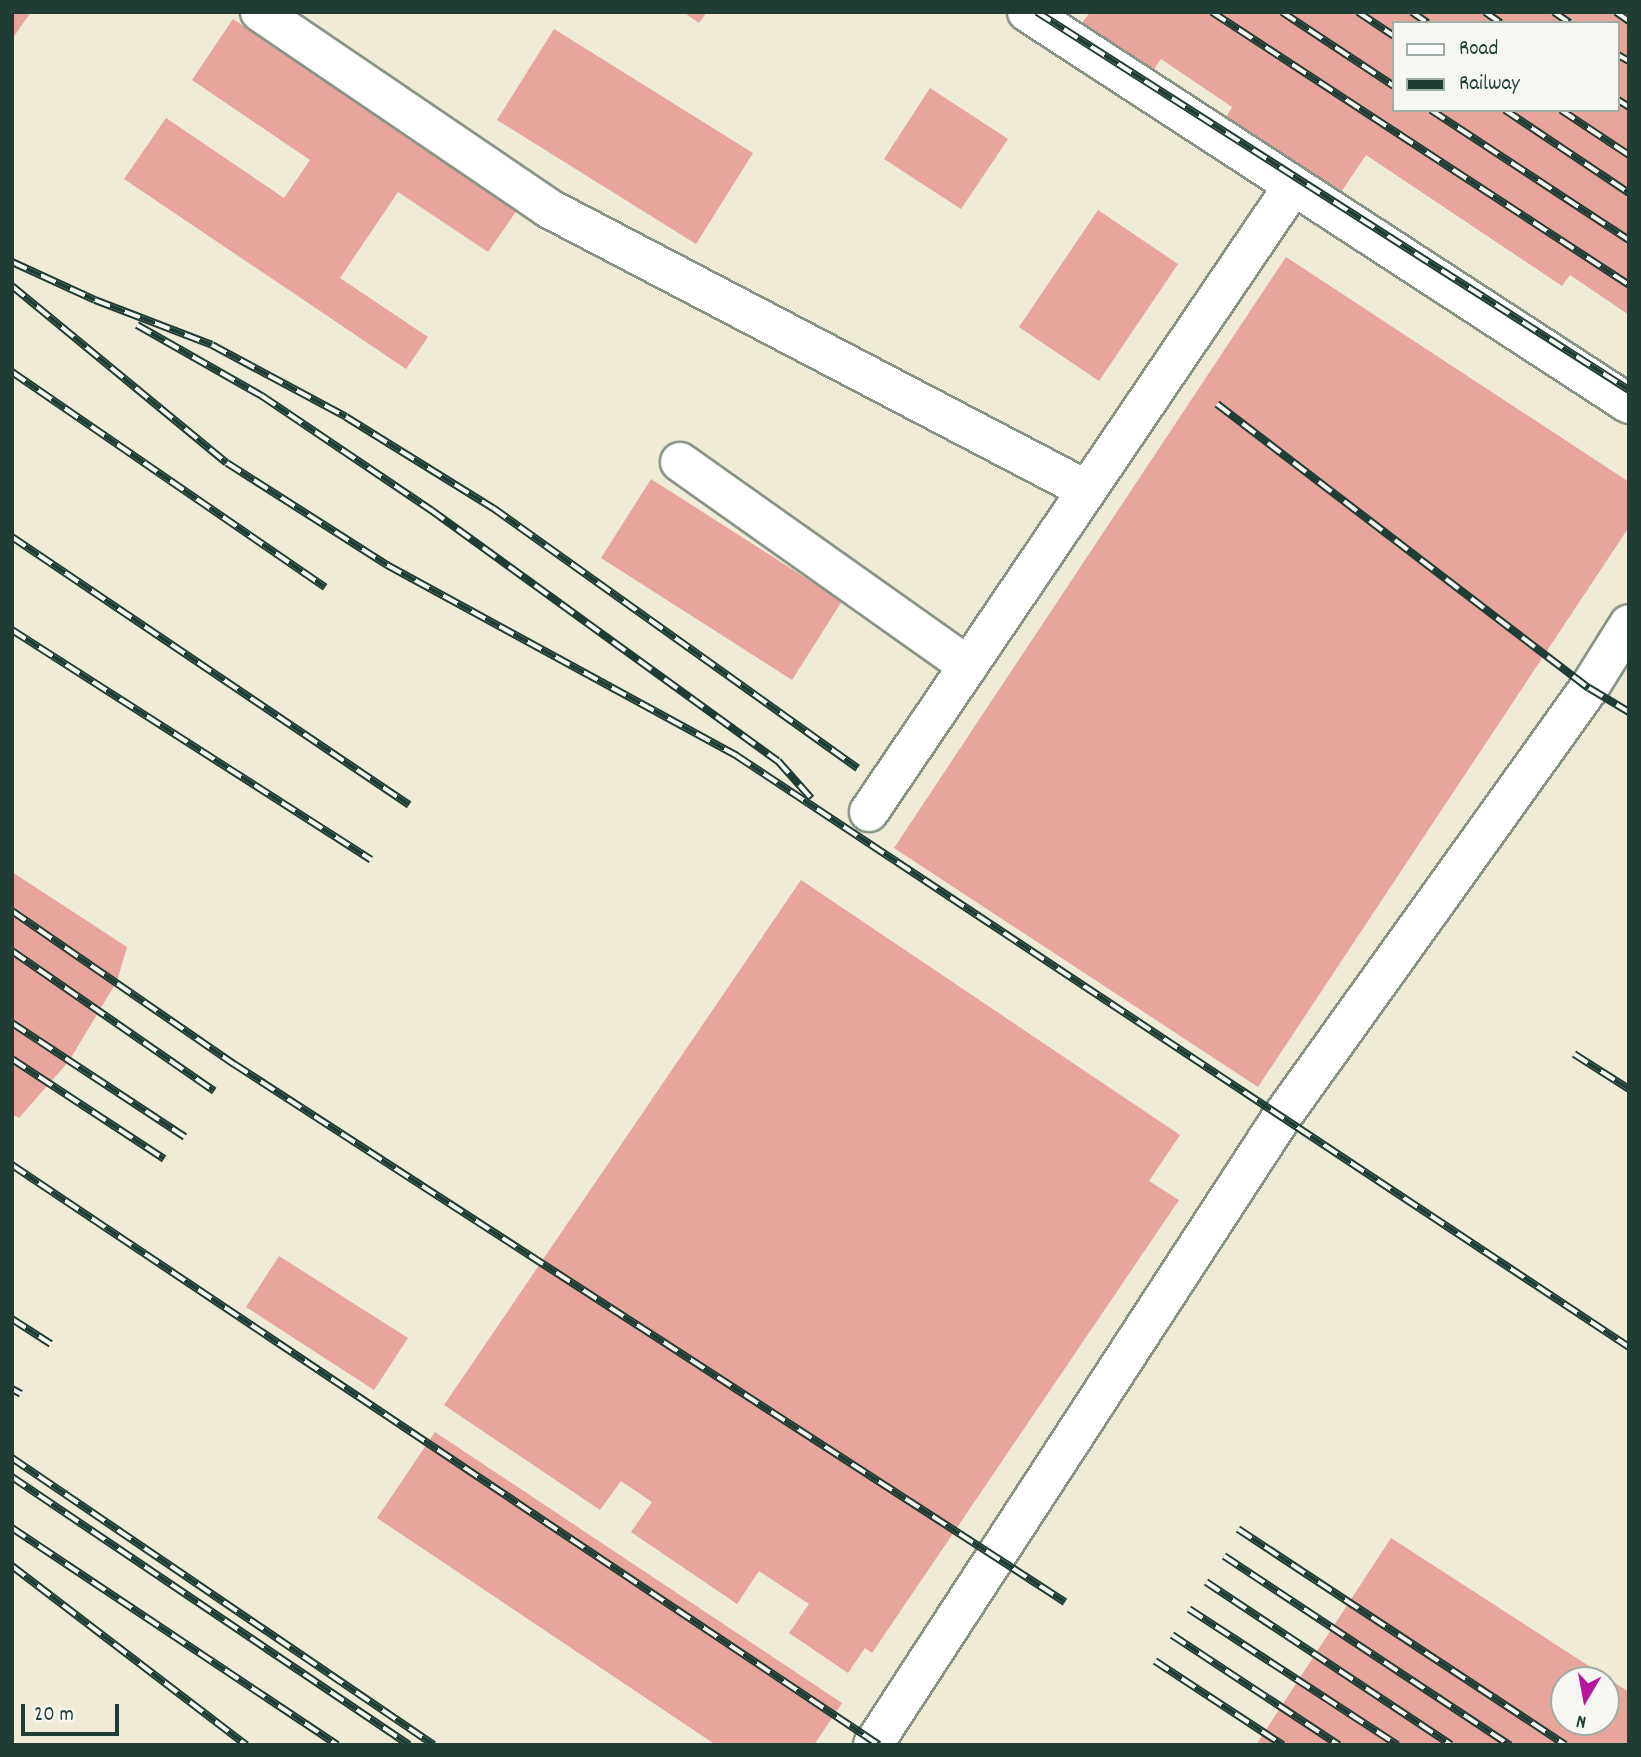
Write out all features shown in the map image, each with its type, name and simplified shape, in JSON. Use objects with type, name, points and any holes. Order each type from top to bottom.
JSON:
[{"type":"lane","points":[[260,12],[307,29],[548,208],[1087,490]]},
{"type":"lane","points":[[1027,12],[1629,404]]},
{"type":"lane","points":[[869,812],[1293,186]]},
{"type":"lane","points":[[680,462],[968,666]]},
{"type":"lane","points":[[873,1745],[1281,1118],[1589,688],[1629,624]]},
{"type":"building","points":[[12,12],[31,12],[12,39]]},
{"type":"building","points":[[683,12],[707,12],[699,23]]},
{"type":"building","points":[[1090,12],[1629,12],[1629,315],[1570,275],[1562,286],[1366,155],[1339,195],[1225,119],[1232,107],[1161,59],[1150,75],[1079,27]]},
{"type":"building","points":[[233,19],[517,210],[488,252],[398,192],[340,278],[428,337],[406,369],[124,179],[166,118],[284,198],[310,160],[192,80]]},
{"type":"building","points":[[554,29],[753,153],[696,244],[497,120]]},
{"type":"building","points":[[930,88],[1008,139],[961,209],[884,159]]},
{"type":"building","points":[[1098,210],[1178,264],[1099,381],[1019,327]]},
{"type":"building","points":[[1286,257],[1629,482],[1629,527],[1258,1087],[894,848]]},
{"type":"building","points":[[651,479],[842,601],[792,680],[601,558]]},
{"type":"building","points":[[12,872],[127,947],[117,981],[69,1061],[19,1118],[12,1114]]},
{"type":"building","points":[[801,880],[1180,1135],[1149,1181],[1179,1200],[872,1653],[865,1648],[848,1673],[789,1633],[809,1604],[759,1571],[737,1604],[631,1532],[652,1502],[621,1481],[600,1510],[444,1405]]},
{"type":"building","points":[[279,1256],[408,1338],[374,1390],[246,1307]]},
{"type":"building","points":[[435,1432],[842,1703],[814,1745],[716,1745],[377,1518]]},
{"type":"building","points":[[1391,1538],[1589,1666],[1550,1666],[1550,1736],[1620,1736],[1620,1686],[1629,1692],[1629,1745],[1256,1745]]},
{"type":"railway","points":[[1037,12],[1629,390]]},
{"type":"railway","points":[[1212,12],[1629,285]]},
{"type":"railway","points":[[1282,12],[1392,85]]},
{"type":"railway","points":[[1358,12],[1392,35]]},
{"type":"railway","points":[[1412,12],[1425,21]]},
{"type":"railway","points":[[1485,12],[1498,21]]},
{"type":"railway","points":[[1554,12],[1567,21]]},
{"type":"railway","points":[[1616,12],[1629,21]]},
{"type":"railway","points":[[1620,56],[1629,61]]},
{"type":"railway","points":[[1620,101],[1629,107]]},
{"type":"railway","points":[[1434,112],[1629,240]]},
{"type":"railway","points":[[1508,112],[1629,193]]},
{"type":"railway","points":[[1564,112],[1629,155]]},
{"type":"railway","points":[[12,262],[95,300],[212,345],[346,417],[493,508],[858,768]]},
{"type":"railway","points":[[12,286],[227,463],[387,565],[737,756],[1629,1347]]},
{"type":"railway","points":[[137,325],[262,396],[431,510],[778,761],[811,798]]},
{"type":"railway","points":[[12,372],[325,587]]},
{"type":"railway","points":[[1217,404],[1589,688],[1629,712]]},
{"type":"railway","points":[[12,537],[409,805]]},
{"type":"railway","points":[[12,630],[371,860]]},
{"type":"railway","points":[[12,911],[234,1064],[1065,1602]]},
{"type":"railway","points":[[12,951],[214,1091]]},
{"type":"railway","points":[[12,1023],[185,1137]]},
{"type":"railway","points":[[1574,1054],[1629,1089]]},
{"type":"railway","points":[[12,1059],[164,1159]]},
{"type":"railway","points":[[12,1165],[879,1745]]},
{"type":"railway","points":[[12,1319],[51,1344]]},
{"type":"railway","points":[[12,1389],[21,1394]]},
{"type":"railway","points":[[12,1458],[434,1745]]},
{"type":"railway","points":[[12,1477],[409,1745]]},
{"type":"railway","points":[[12,1528],[337,1745]]},
{"type":"railway","points":[[1238,1529],[1565,1745]]},
{"type":"railway","points":[[1224,1556],[1510,1745]]},
{"type":"railway","points":[[12,1566],[246,1745]]},
{"type":"railway","points":[[1206,1582],[1451,1745]]},
{"type":"railway","points":[[1189,1609],[1398,1745]]},
{"type":"railway","points":[[1172,1635],[1339,1745]]},
{"type":"railway","points":[[1155,1661],[1283,1745]]}]
